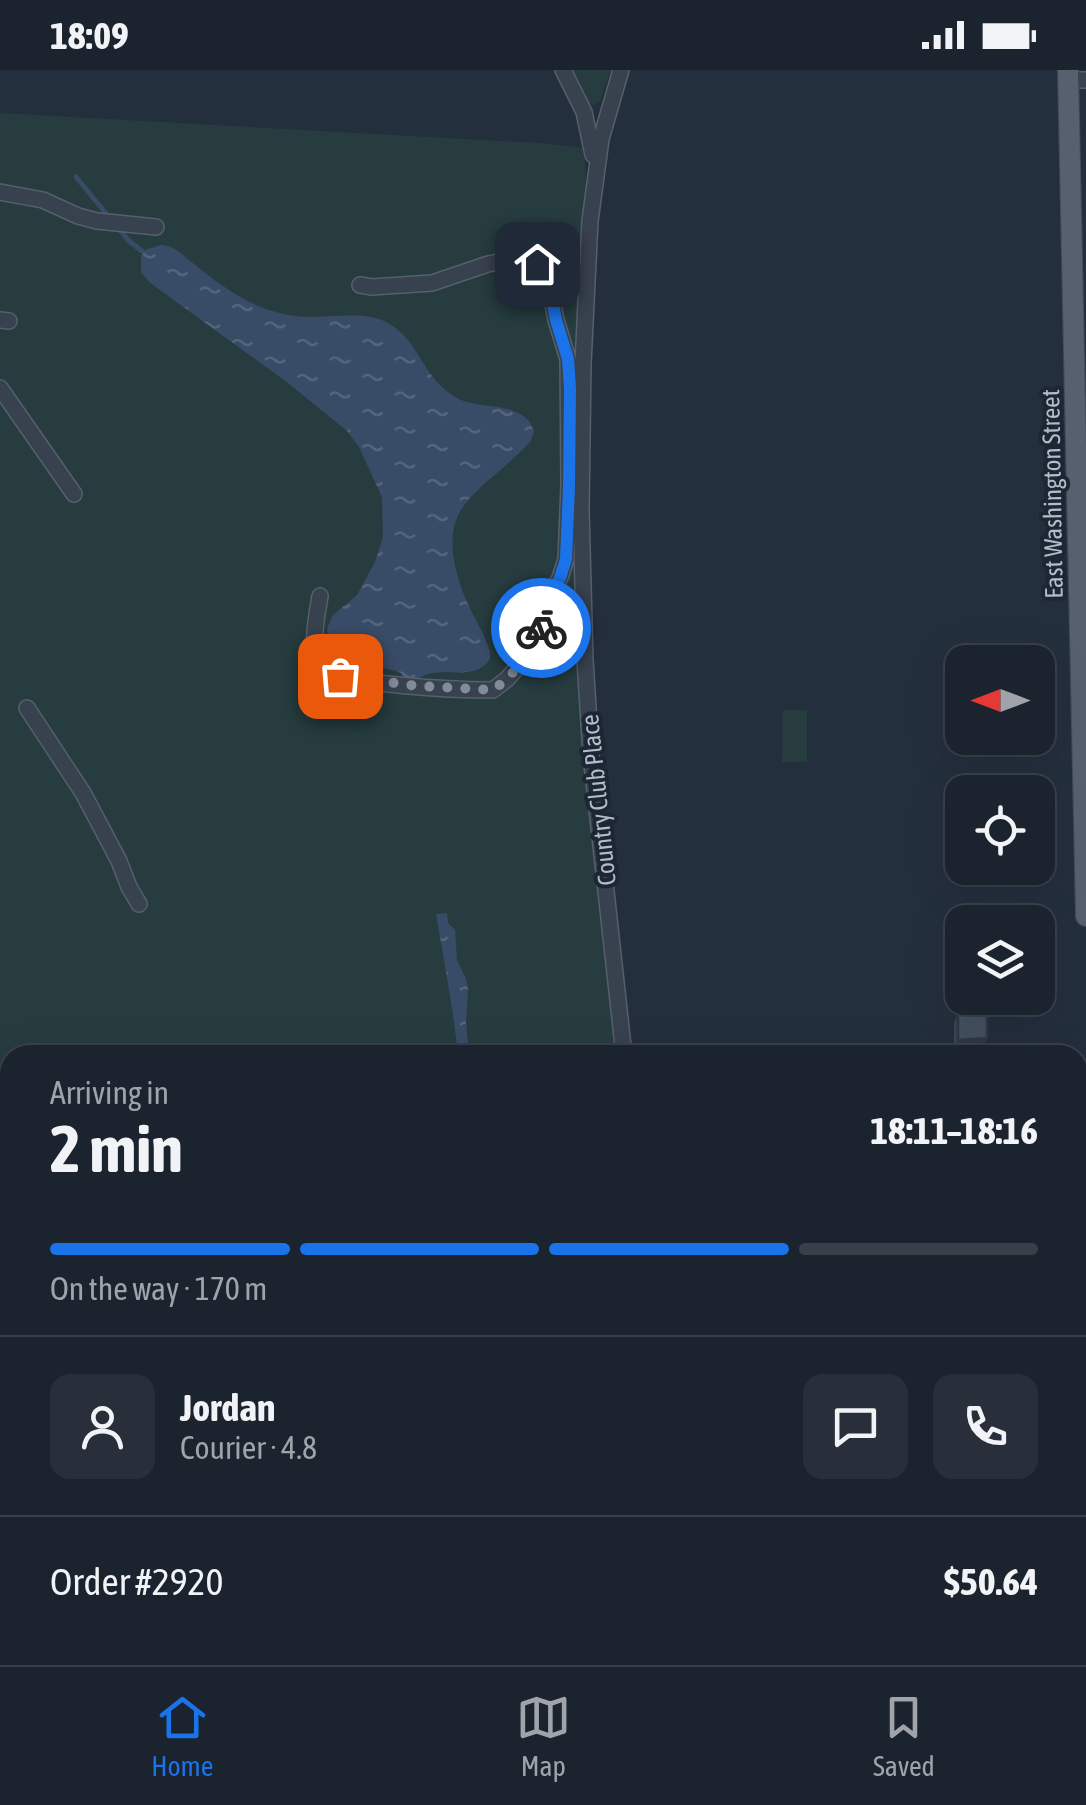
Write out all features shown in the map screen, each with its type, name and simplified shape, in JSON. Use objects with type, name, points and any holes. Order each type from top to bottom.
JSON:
[{"type":"main road","name":"East Washington Street","points":[[1074,77],[1086,916]]},
{"type":"street","name":"Country Club Place","points":[[563,70],[574,88],[591,136],[594,184]]},
{"type":"street","name":"Country Club Place","points":[[621,70],[601,139],[594,184],[583,364],[581,510],[591,755],[623,1045]]},
{"type":"street","points":[[0,192],[43,200],[78,216],[156,226]]},
{"type":"street","points":[[320,596],[316,651],[328,671],[395,684],[493,690],[539,644],[545,602],[566,559],[568,359],[545,272],[537,264],[514,260],[488,264],[432,283],[360,285]]},
{"type":"street","points":[[0,388],[74,494]]},
{"type":"street","points":[[26,708],[83,794],[139,904]]},
{"type":"green space","points":[[573,70],[611,70],[600,102],[589,102]]},
{"type":"green space","points":[[0,113],[584,148],[586,179],[576,345],[575,562],[581,725],[616,1045],[0,1045]]},
{"type":"green space","points":[[783,710],[807,710],[807,762],[782,762]]},
{"type":"water","points":[[161,245],[175,249],[228,290],[266,309],[300,316],[380,319],[400,331],[448,392],[471,403],[514,411],[530,422],[534,432],[530,442],[464,505],[452,540],[464,595],[490,652],[483,667],[434,673],[417,680],[348,660],[333,648],[327,629],[332,616],[357,595],[375,562],[383,537],[382,497],[359,447],[347,431],[149,282],[141,272],[141,256],[145,250]]},
{"type":"water","points":[[447,913],[448,923],[455,930],[457,960],[468,989],[468,1045],[457,1045],[436,914]]},
{"type":"building","points":[[958,1015],[987,1015],[987,1038],[958,1040]]},
{"type":"waterway","points":[[76,177],[109,217]]},
{"type":"waterway","points":[[119,229],[142,251]]},
{"type":"way so far","points":[[340,676],[493,690],[539,644],[541,628]]},
{"type":"route","points":[[537,264],[548,279],[568,359],[570,389],[566,559],[545,602],[541,628]]}]
